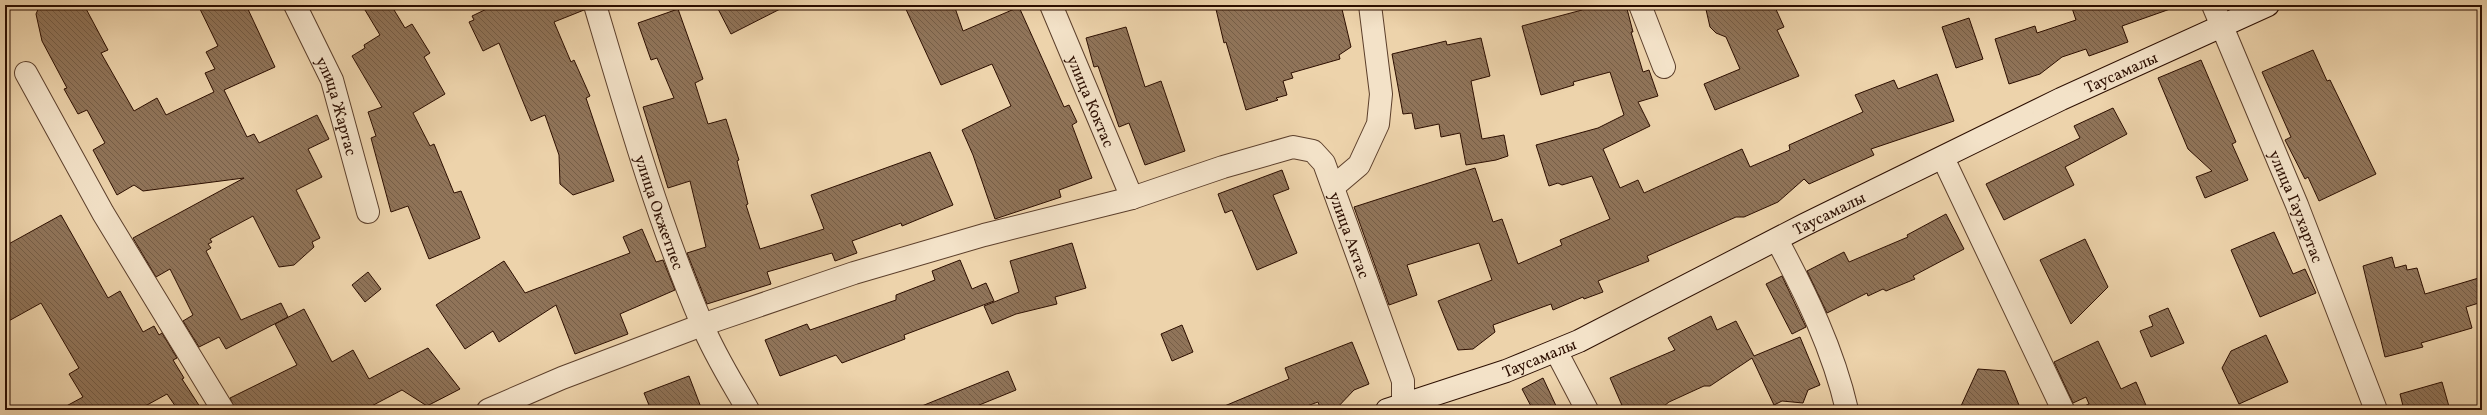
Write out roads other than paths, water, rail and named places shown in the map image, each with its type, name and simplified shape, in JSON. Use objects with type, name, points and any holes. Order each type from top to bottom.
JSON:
[{"type":"street","name":"улица Жартас","points":[[295,5],[332,80],[368,212]]},
{"type":"street","name":"улица Окжетпес","points":[[595,5],[622,102],[653,196],[702,326],[748,410]]},
{"type":"street","name":"улица Коктас","points":[[1051,5],[1132,198]]},
{"type":"street","name":"улица Актас","points":[[1370,5],[1381,94],[1378,124],[1359,165],[1333,187],[1403,381],[1395,407]]},
{"type":"street","points":[[1640,5],[1664,67]]},
{"type":"street","name":"улица Гаухартас","points":[[2213,5],[2220,26],[2297,205],[2376,410]]},
{"type":"street","name":"Таусамалы","points":[[1395,407],[1506,371],[1556,351],[1648,307],[1777,240],[2061,99],[2268,5]]},
{"type":"street","points":[[26,73],[103,213],[223,410]]},
{"type":"street","points":[[488,410],[562,378],[854,272],[984,235],[1132,198],[1224,167],[1292,147],[1313,151],[1324,163],[1333,187]]},
{"type":"street","points":[[1943,158],[2063,410]]},
{"type":"street","points":[[1777,240],[1809,300],[1839,375],[1847,410]]},
{"type":"street","points":[[1556,351],[1587,410]]}]
